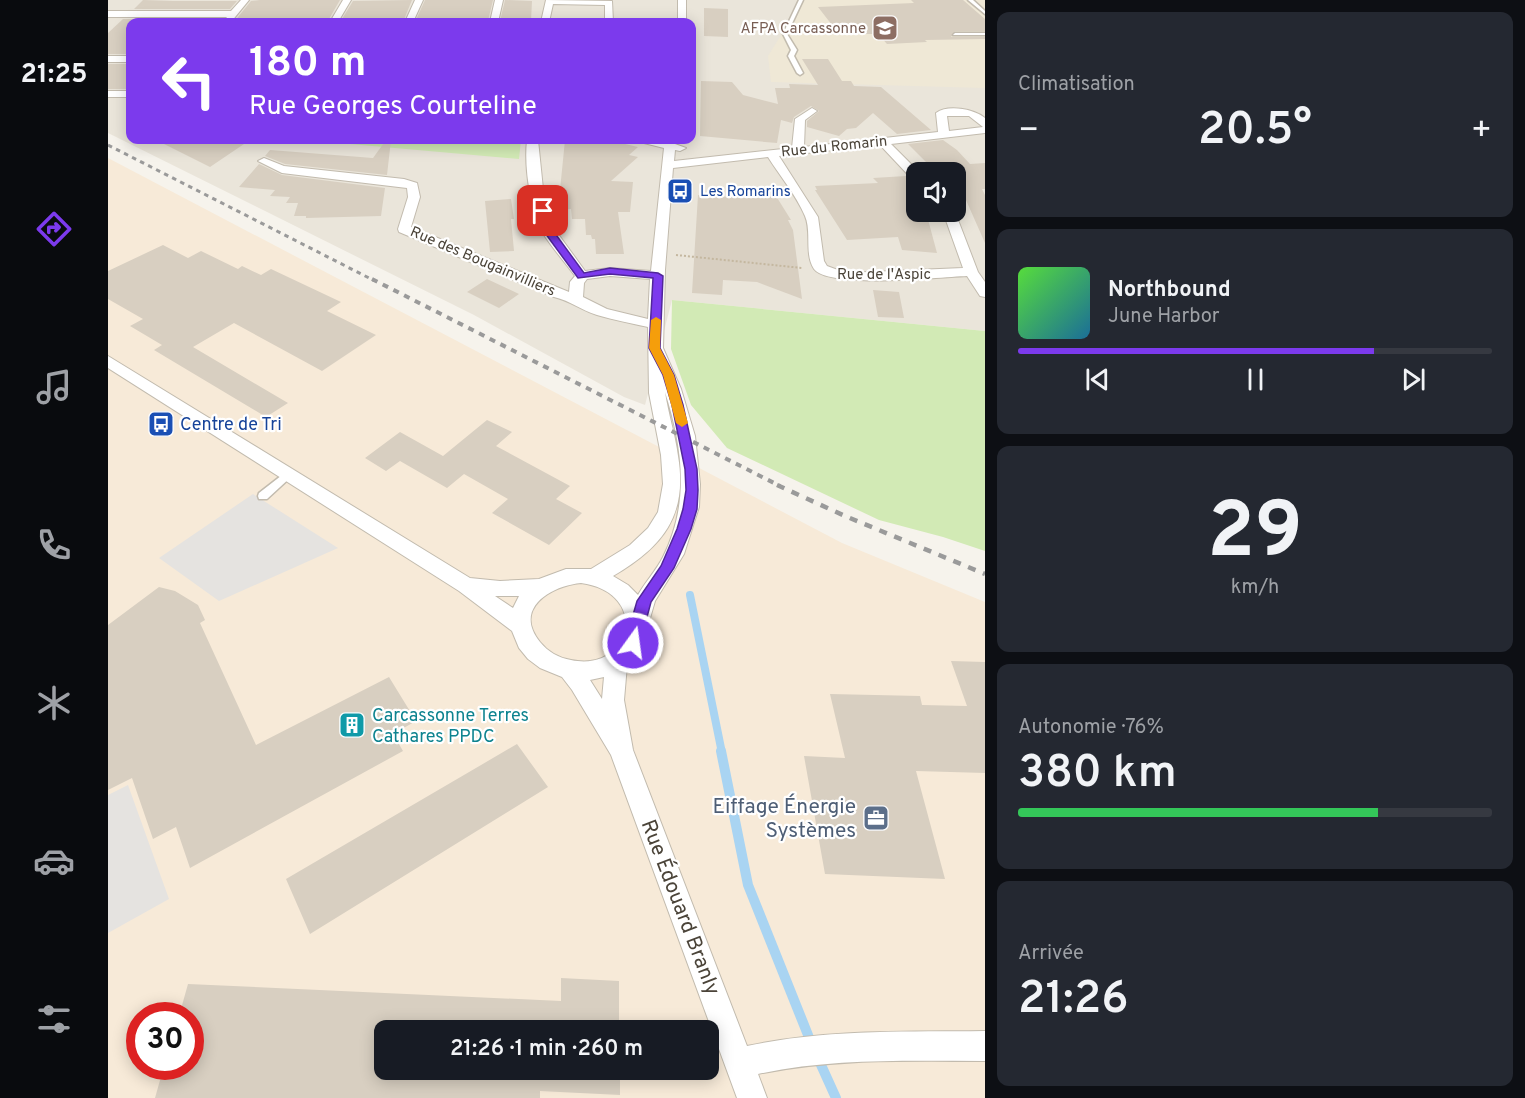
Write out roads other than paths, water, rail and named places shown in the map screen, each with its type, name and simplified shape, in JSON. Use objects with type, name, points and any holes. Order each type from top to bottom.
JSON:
[{"type":"street","points":[[230,18],[245,0]]},
{"type":"street","points":[[336,18],[347,0]]},
{"type":"street","points":[[411,18],[419,0]]},
{"type":"street","points":[[495,18],[499,0]]},
{"type":"street","points":[[546,18],[550,0],[609,3],[609,18]]},
{"type":"street","points":[[682,0],[682,18]]},
{"type":"street","points":[[108,14],[233,14]]},
{"type":"street","points":[[108,59],[126,59]]},
{"type":"street","points":[[108,71],[120,59]]},
{"type":"street","points":[[108,94],[126,94]]},
{"type":"street","points":[[798,149],[800,119],[812,111]]},
{"type":"street","points":[[944,134],[941,113],[972,113],[985,124]]},
{"type":"street","name":"Rue du Romarin","points":[[667,165],[985,130]]},
{"type":"street","points":[[882,141],[906,166]]},
{"type":"street","points":[[532,144],[537,189],[549,233],[582,276]]},
{"type":"street","points":[[594,577],[620,563],[642,545],[660,525],[667,512],[673,480],[658,397],[655,348],[658,253],[670,144]]},
{"type":"street","name":"Rue du Romarin","points":[[677,144],[724,158]]},
{"type":"street","name":"Rue de l'Aspic","points":[[771,153],[812,218],[817,261],[821,269],[846,277],[970,272]]},
{"type":"street","name":"Rue des Bougainvilliers","points":[[264,161],[282,169],[404,183],[412,186],[414,197],[404,229],[559,294],[576,298]]},
{"type":"street","points":[[952,222],[970,272],[985,293]]},
{"type":"street","points":[[656,325],[602,312],[587,306],[576,298],[577,282],[582,276],[610,271],[658,276]]},
{"type":"street","points":[[108,361],[466,585],[483,600],[505,612],[520,626],[528,645],[545,661],[569,670],[595,669],[617,660],[633,643],[645,601],[667,568],[690,509],[691,469],[669,375],[655,348]]},
{"type":"street","points":[[520,626],[524,604],[539,587],[555,578],[574,575],[594,577],[616,586],[632,603],[638,623]]},
{"type":"street","points":[[466,585],[500,589],[539,587]]},
{"type":"street","name":"Rue Édouard Branly","points":[[617,660],[614,700],[621,750]]},
{"type":"street","name":"Rue Édouard Branly","points":[[569,670],[580,683],[621,750],[752,1098]]},
{"type":"street","points":[[739,1063],[785,1053],[849,1047],[985,1046]]},
{"type":"lane","points":[[800,73],[791,56],[794,50],[785,34],[801,0]]},
{"type":"lane","points":[[970,0],[985,13]]},
{"type":"lane","points":[[955,34],[985,34]]},
{"type":"lane","points":[[264,495],[289,474]]},
{"type":"waterway","points":[[690,595],[722,753]]},
{"type":"waterway","points":[[721,751],[748,885],[812,1045]]},
{"type":"waterway","points":[[817,1056],[836,1098]]},
{"type":"railway","points":[[108,145],[375,281]]},
{"type":"railway","points":[[372,279],[780,486]]},
{"type":"railway","points":[[777,485],[985,574]]},
{"type":"place","name":"AFPA Carcassonne","points":[[885,28]]},
{"type":"place","name":"Les Romarins","points":[[680,191]]},
{"type":"place","name":"Centre de Tri","points":[[161,424]]},
{"type":"place","name":"Carcassonne Terres Cathares PPDC","points":[[352,725]]},
{"type":"place","name":"Eiffage Énergie Systèmes","points":[[876,818]]}]
